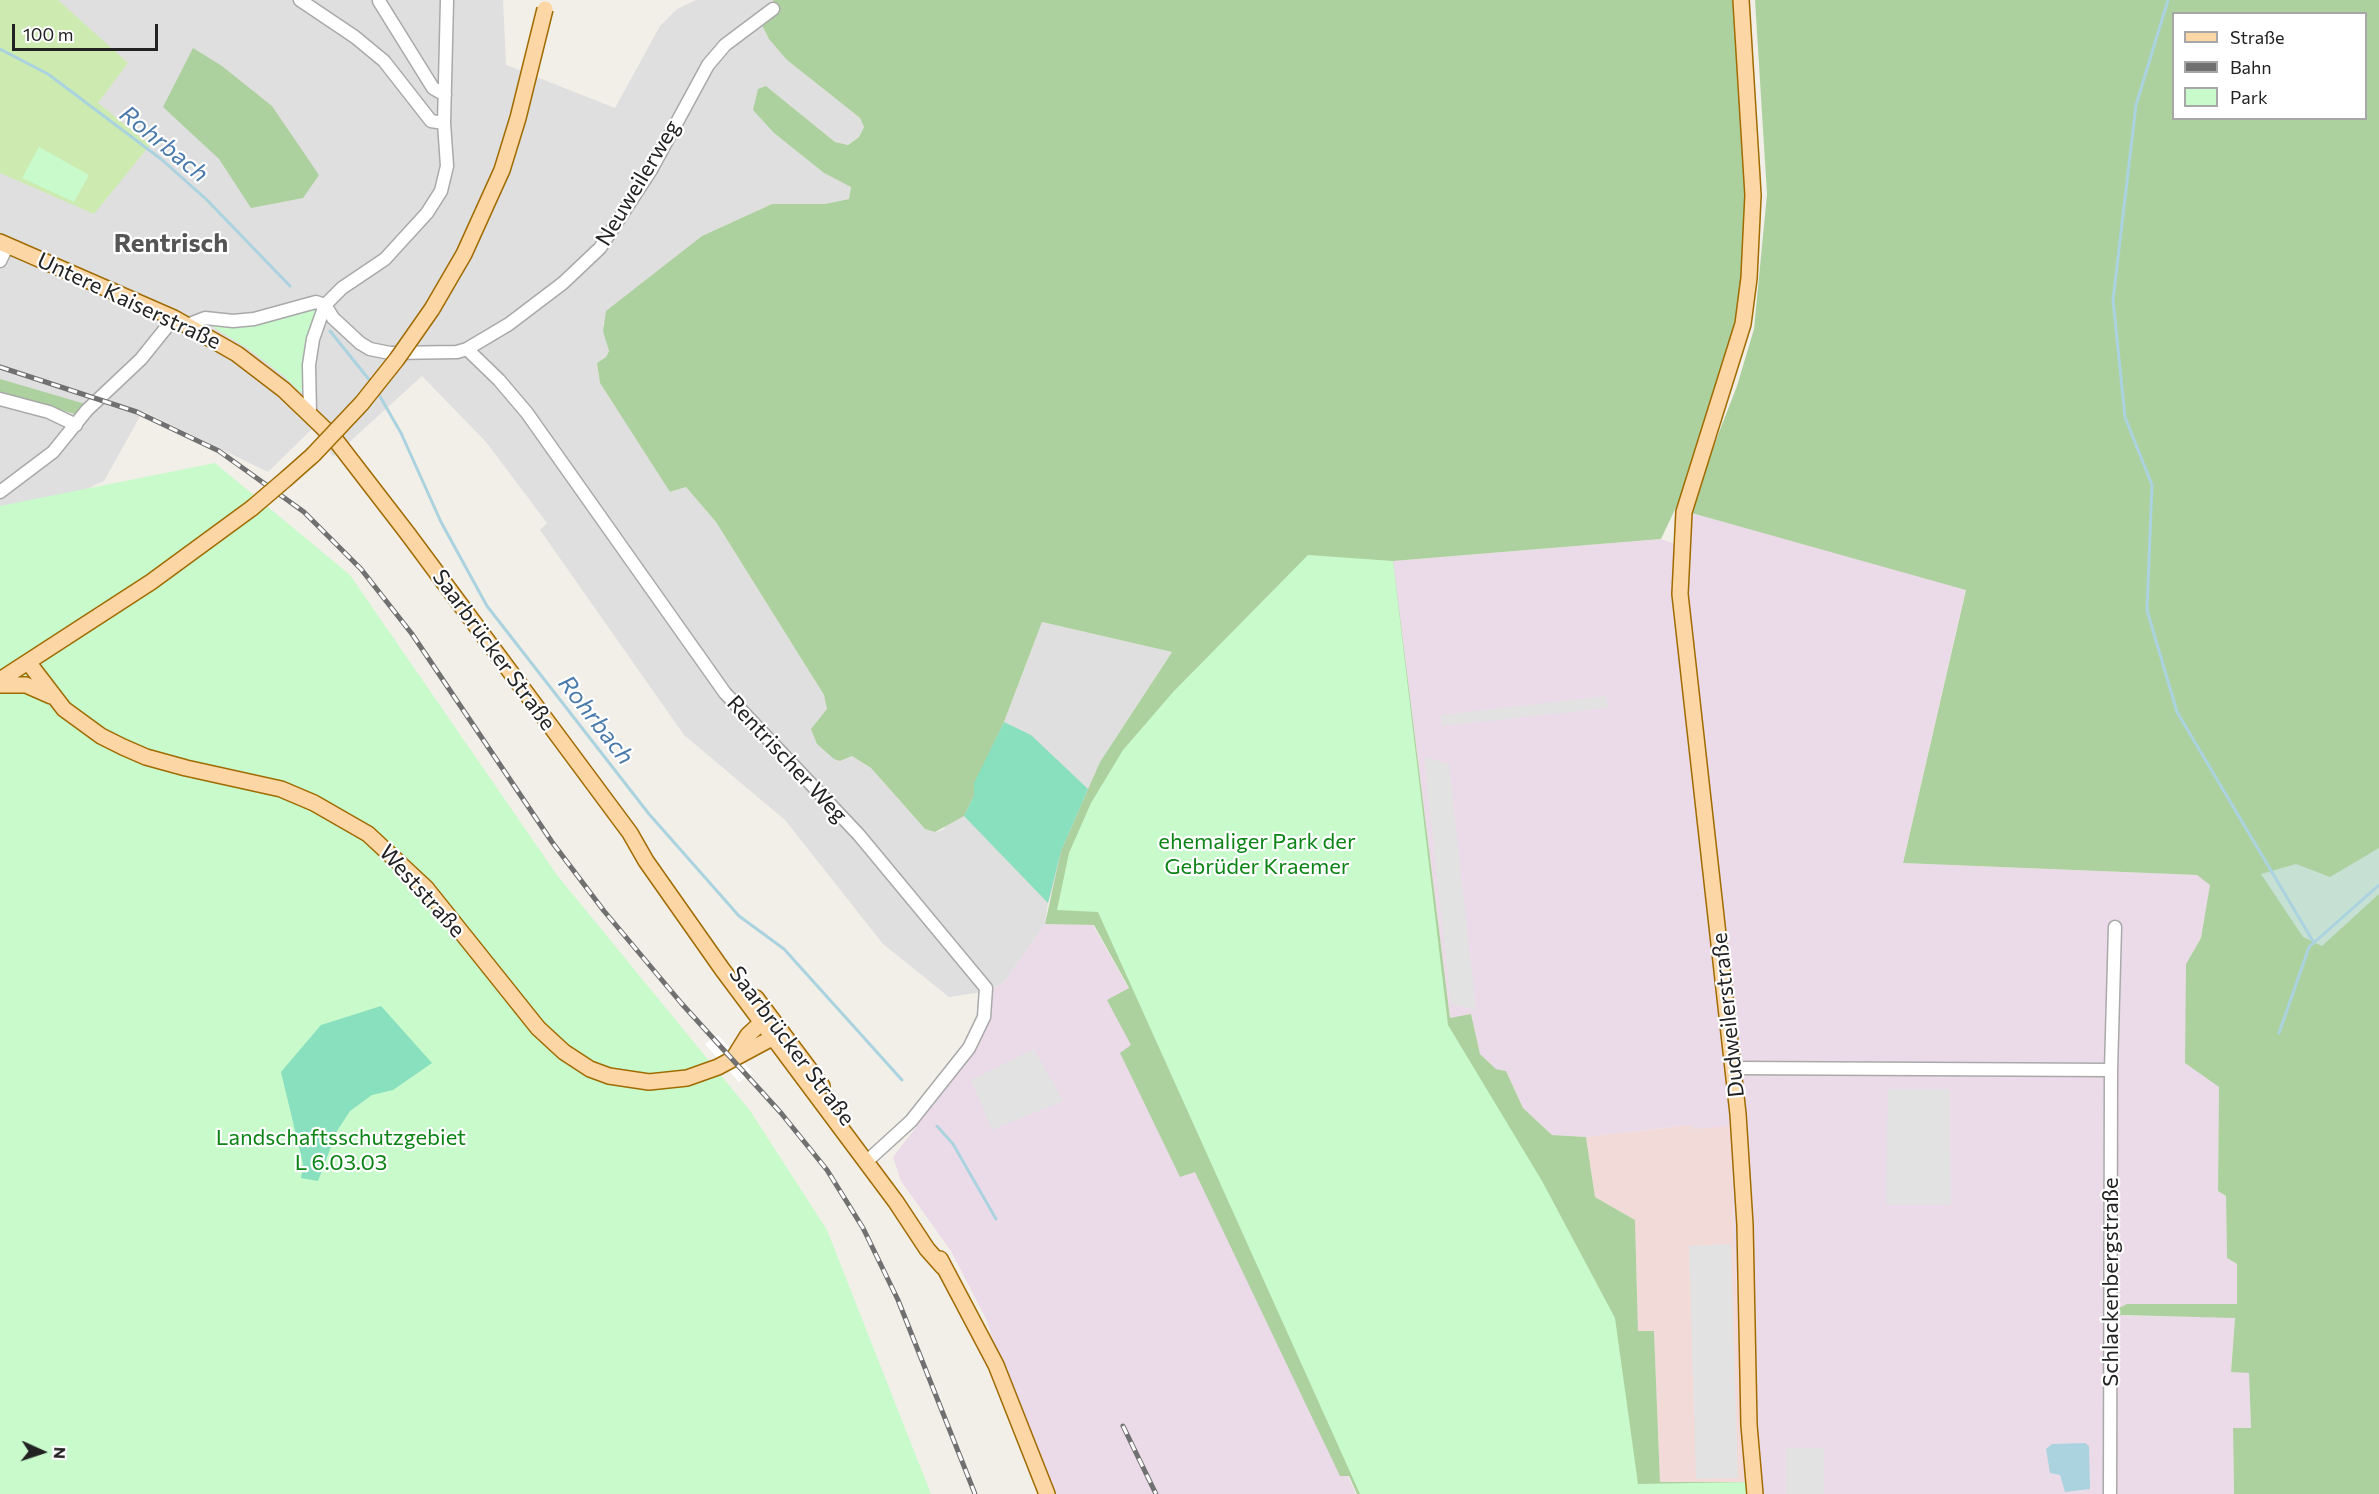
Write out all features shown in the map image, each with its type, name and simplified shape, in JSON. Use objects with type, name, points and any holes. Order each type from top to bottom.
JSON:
[{"type":"main road","name":"Dudweilerstraße","points":[[1742,0],[1753,195],[1746,303],[1737,345],[1690,489],[1681,538],[1680,594],[1743,1166],[1749,1425],[1755,1494]]},
{"type":"main road","points":[[0,680],[179,563],[252,508],[313,455],[362,403],[432,309],[464,254],[502,170],[521,109],[546,5]]},
{"type":"main road","name":"Untere Kaiserstraße","points":[[4,243],[181,322],[253,365],[310,414],[358,467]]},
{"type":"main road","name":"Saarbrücker Straße","points":[[358,467],[630,833],[646,861],[934,1244],[943,1267],[996,1365],[1047,1494]]},
{"type":"main road","name":"Weststraße","points":[[28,662],[53,698],[101,736],[146,758],[281,789],[322,807],[368,834],[426,888],[538,1028],[564,1052],[590,1069],[633,1080],[667,1081],[703,1073],[772,1038]]},
{"type":"main road","points":[[0,685],[26,685],[53,698]]},
{"type":"main road","points":[[768,1022],[772,1038]]},
{"type":"main road","name":"Weststraße","points":[[735,1056],[748,1035],[768,1022]]},
{"type":"main road","name":"Saarbrücker Straße","points":[[772,1038],[870,1159]]},
{"type":"street","points":[[300,0],[355,37],[384,61],[431,121],[444,123]]},
{"type":"street","points":[[310,414],[309,365],[313,339],[325,305],[342,288],[385,259],[435,202],[441,191],[447,166],[444,123],[447,0]]},
{"type":"street","points":[[379,1],[433,88],[445,95]]},
{"type":"street","name":"Neuweilerweg","points":[[325,305],[349,334],[365,346],[379,352],[416,354],[467,349],[526,312],[600,248],[651,170],[708,65],[725,45],[772,9]]},
{"type":"street","points":[[0,261],[4,243]]},
{"type":"street","points":[[0,492],[45,460],[102,394],[181,322],[205,318],[233,321],[254,319],[316,302],[325,305]]},
{"type":"street","name":"Rentrischer Weg","points":[[467,349],[499,380],[527,413],[725,693],[859,835],[986,988],[984,1017],[969,1048],[911,1121],[870,1159]]},
{"type":"street","points":[[0,399],[60,416],[76,425]]},
{"type":"street","name":"Schlackenbergstraße","points":[[2110,1494],[2115,927]]},
{"type":"street","points":[[1734,1068],[2112,1070]]},
{"type":"shaded area","points":[[0,0],[503,0],[506,65],[615,108],[660,26],[677,9],[696,0],[773,0],[778,11],[787,60],[860,118],[864,127],[859,137],[847,145],[835,142],[766,86],[774,133],[824,173],[852,187],[849,199],[825,204],[772,204],[702,236],[603,324],[609,351],[606,357],[597,363],[600,383],[671,492],[686,487],[716,522],[824,695],[840,761],[852,756],[871,768],[925,829],[936,832],[943,830],[1004,722],[1042,622],[1172,652],[1100,762],[1048,903],[1045,924],[1005,981],[990,991],[949,997],[883,944],[785,820],[684,735],[540,530],[547,523],[486,442],[422,376],[333,457],[312,429],[268,472],[143,411],[104,481],[80,492],[0,545]]},
{"type":"shaded area","points":[[1688,512],[1966,589],[1903,863],[2197,875],[2211,885],[2201,938],[2186,964],[2219,1087],[2218,1191],[2226,1196],[2227,1258],[2237,1264],[2237,1304],[2127,1304],[2119,1309],[2120,1315],[2128,1316],[2235,1317],[2231,1371],[2249,1373],[2251,1428],[2233,1428],[2234,1494],[1749,1494],[1734,1241],[1731,1126],[1692,1129],[1691,1125],[1586,1137],[1552,1135],[1523,1108],[1506,1071],[1496,1069],[1480,1054],[1471,1015],[1450,1018],[1393,561],[1661,539],[1689,549]]},
{"type":"shaded area","points":[[1606,696],[1608,708],[1442,726],[1441,715]]},
{"type":"shaded area","points":[[1424,757],[1449,764],[1476,1010],[1451,1004]]},
{"type":"shaded area","points":[[1045,924],[1093,925],[1129,989],[1356,1494],[1047,1494],[1011,1403],[987,1321],[951,1251],[901,1181],[893,1157],[979,1045],[984,1031],[990,991],[1005,981]]},
{"type":"shaded area","points":[[1034,1049],[1063,1101],[992,1130],[971,1080]]},
{"type":"shaded area","points":[[1888,1089],[1950,1089],[1951,1205],[1886,1205]]},
{"type":"shaded area","points":[[1691,1125],[1692,1129],[1731,1125],[1734,1241],[1748,1482],[1660,1483],[1654,1331],[1638,1332],[1635,1220],[1595,1197],[1586,1137]]},
{"type":"shaded area","points":[[1731,1244],[1738,1478],[1696,1479],[1689,1246]]},
{"type":"shaded area","points":[[1786,1448],[1824,1448],[1824,1494],[1786,1494]]},
{"type":"green space","points":[[0,0],[58,0],[128,63],[98,103],[150,145],[94,214],[0,173]]},
{"type":"green space","points":[[773,0],[1736,0],[1747,214],[1745,280],[1735,331],[1680,499],[1661,539],[1393,561],[1450,1018],[1471,1014],[1480,1054],[1496,1069],[1506,1071],[1523,1108],[1552,1135],[1586,1137],[1595,1197],[1635,1220],[1638,1331],[1654,1331],[1660,1482],[1748,1482],[1749,1494],[1357,1494],[1349,1476],[1340,1476],[1195,1172],[1180,1177],[1120,1053],[1131,1045],[1107,1000],[1129,988],[1094,925],[1045,924],[1061,851],[1100,762],[1172,652],[1042,622],[1004,722],[975,783],[974,796],[964,816],[935,832],[925,829],[871,768],[852,756],[840,761],[834,759],[817,744],[811,729],[827,709],[824,695],[716,522],[686,487],[670,492],[600,383],[597,363],[606,357],[609,351],[603,331],[606,311],[702,236],[772,204],[825,204],[849,199],[851,187],[824,173],[774,133],[753,110],[758,89],[766,86],[835,142],[848,145],[859,137],[864,127],[860,118],[787,60],[769,39],[762,25],[778,11]]},
{"type":"green space","points":[[1755,0],[2379,0],[2379,1494],[2234,1494],[2233,1428],[2251,1428],[2249,1373],[2231,1372],[2235,1318],[2119,1315],[2119,1308],[2127,1304],[2237,1304],[2237,1264],[2227,1258],[2226,1196],[2218,1191],[2219,1087],[2185,1063],[2186,964],[2201,938],[2210,885],[2197,875],[1903,863],[1966,590],[1688,512],[1737,386],[1754,329],[1767,194]]},
{"type":"green space","points":[[193,48],[222,66],[272,106],[319,175],[303,198],[251,208],[219,159],[163,107]]},
{"type":"green space","points":[[39,147],[89,175],[74,202],[22,178]]},
{"type":"green space","points":[[316,309],[303,362],[304,391],[300,392],[284,376],[250,350],[210,325],[260,324]]},
{"type":"green space","points":[[0,379],[86,405],[75,414],[0,393]]},
{"type":"green space","name":"Landschaftsschutzgebiet L 6.03.03","points":[[215,463],[350,575],[557,875],[751,1112],[827,1230],[931,1494],[0,1494],[0,506]]},
{"type":"green space","name":"ehemaliger Park der Gebrüder Kraemer","points":[[1308,555],[1393,561],[1448,1025],[1542,1181],[1615,1318],[1638,1484],[1748,1482],[1749,1494],[1360,1494],[1098,912],[1057,910],[1069,853],[1091,803],[1123,750],[1174,691]]},
{"type":"green space","points":[[1004,722],[1031,735],[1088,789],[1061,851],[1048,903],[964,816],[974,796],[974,783]]},
{"type":"green space","points":[[2379,848],[2379,894],[2322,946],[2303,937],[2261,874],[2296,864],[2330,877]]},
{"type":"green space","points":[[381,1006],[432,1063],[393,1090],[372,1095],[350,1111],[337,1131],[318,1181],[301,1178],[303,1164],[281,1072],[321,1025]]},
{"type":"water","points":[[2085,1443],[2089,1446],[2090,1489],[2065,1492],[2060,1475],[2050,1473],[2046,1449],[2052,1444]]},
{"type":"pier","points":[[718,1035],[753,1073],[739,1082],[705,1044]]},
{"type":"waterway","points":[[2168,0],[2136,105],[2113,300],[2125,417],[2152,485],[2147,610],[2177,712],[2314,943]]},
{"type":"waterway","name":"Rohrbach","points":[[0,49],[48,74],[161,159],[206,199],[290,286]]},
{"type":"waterway","name":"Rohrbach","points":[[330,331],[371,382]]},
{"type":"waterway","name":"Rohrbach","points":[[378,393],[401,433],[441,522],[487,606],[649,814],[739,916],[784,949],[902,1080]]},
{"type":"waterway","points":[[2279,1033],[2309,947],[2379,885]]},
{"type":"waterway","name":"Rohrbach","points":[[937,1126],[953,1144],[996,1219]]},
{"type":"railway","points":[[0,367],[137,412],[219,451],[304,512],[361,569],[412,634],[552,842],[604,911],[682,1004],[781,1113],[827,1170],[863,1228],[898,1300],[975,1494]]},
{"type":"railway","points":[[1123,1426],[1156,1494]]},
{"type":"district","name":"Rentrisch","points":[[171,243]]}]
